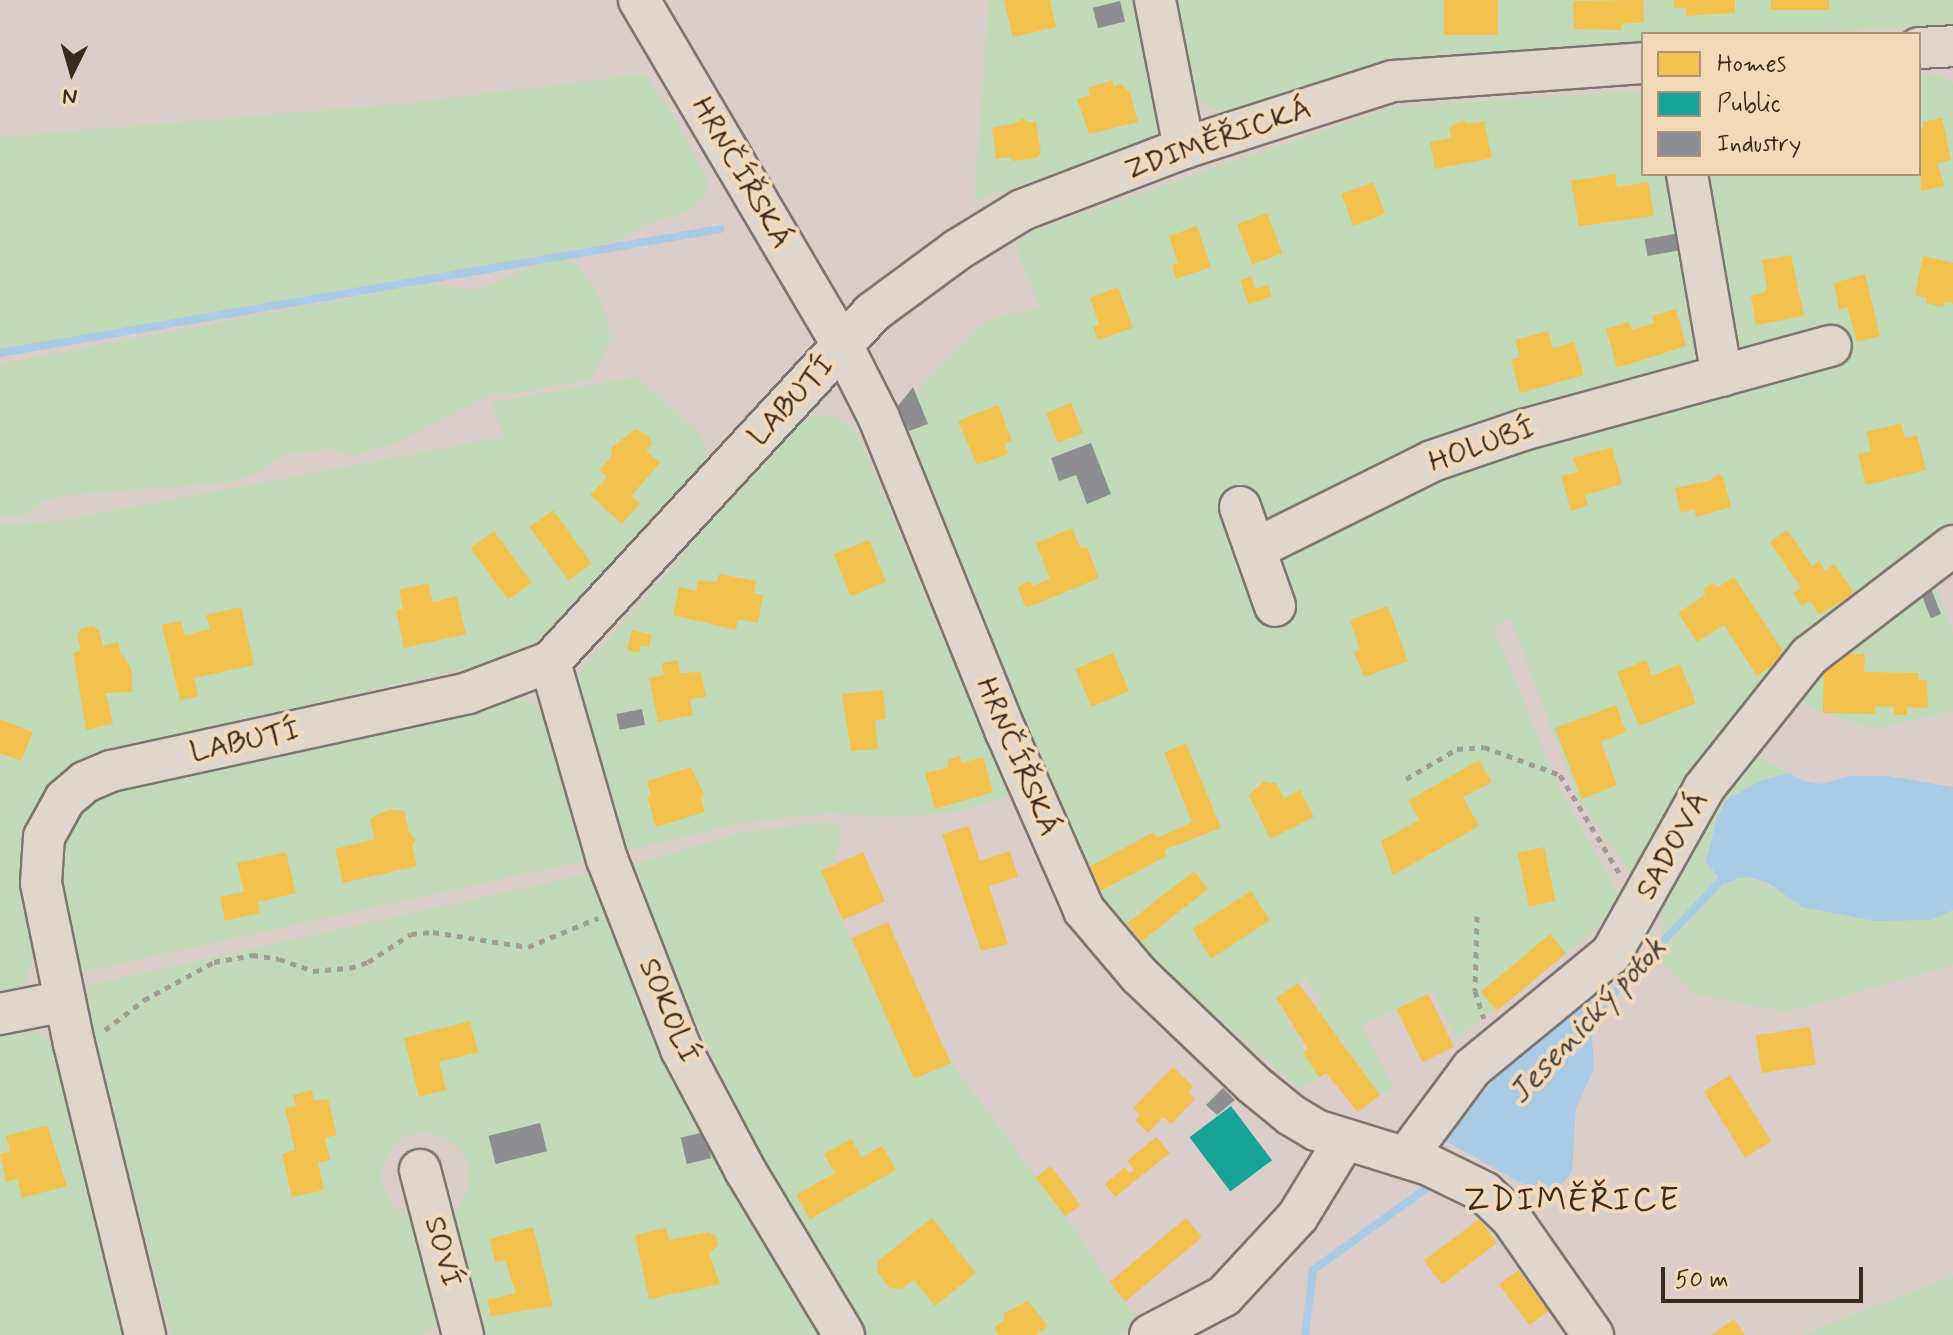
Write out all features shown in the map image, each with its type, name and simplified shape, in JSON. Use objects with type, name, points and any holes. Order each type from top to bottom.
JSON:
[{"type":"street","name":"HRNČÍŘSKÁ","points":[[639,0],[843,347],[879,418],[1006,732],[1084,910],[1139,975],[1253,1084],[1291,1115],[1344,1141],[1418,1161],[1484,1192],[1511,1218],[1593,1335]]},
{"type":"street","points":[[1155,0],[1184,148]]},
{"type":"street","points":[[1921,48],[1953,46]]},
{"type":"street","name":"ZDIMĚŘICKÁ","points":[[843,347],[873,312],[957,250],[1022,210],[1184,148],[1393,81],[1641,63]]},
{"type":"street","points":[[1687,176],[1722,376]]},
{"type":"street","name":"HOLUBÍ","points":[[1255,549],[1432,461],[1523,430],[1831,346]]},
{"type":"street","name":"LABUTÍ","points":[[145,1335],[74,1044],[40,860],[44,837],[65,799],[85,782],[111,771],[468,693],[550,662],[843,347]]},
{"type":"street","points":[[1240,507],[1275,606]]},
{"type":"street","name":"SADOVÁ","points":[[1418,1161],[1472,1068],[1611,954],[1704,788],[1809,656],[1953,546]]},
{"type":"street","name":"SOKOLÍ","points":[[550,662],[607,859],[681,1049],[745,1170],[844,1335]]},
{"type":"street","points":[[0,1014],[65,1001]]},
{"type":"street","points":[[1150,1335],[1224,1296],[1298,1216],[1344,1141]]},
{"type":"street","name":"SOVÍ","points":[[420,1170],[463,1335]]},
{"type":"path","points":[[1406,779],[1457,749],[1484,747],[1560,775],[1640,905]]},
{"type":"path","points":[[74,1044],[96,1036],[144,1000],[214,962],[252,955],[279,959],[313,971],[350,968],[368,962],[411,934],[433,932],[528,947],[587,921],[626,910]]},
{"type":"path","points":[[1477,916],[1475,991],[1494,1051]]},
{"type":"green space","points":[[989,0],[1141,0],[1161,130],[1147,141],[974,201]]},
{"type":"green space","points":[[1172,0],[1953,0],[1953,24],[1819,32],[1641,32],[1641,43],[1413,58],[1361,69],[1236,110],[1221,112],[1204,104],[1196,92]]},
{"type":"green space","points":[[645,74],[673,115],[708,180],[708,190],[699,204],[683,214],[645,224],[620,239],[594,246],[0,352],[0,137],[401,104]]},
{"type":"green space","points":[[1921,74],[1940,75],[1953,83],[1953,522],[1865,595],[1635,880],[1578,799],[1510,618],[1494,628],[1556,782],[1621,898],[1591,934],[1456,1038],[1432,991],[1362,1026],[1395,1090],[1380,1095],[1314,1006],[1321,1001],[1305,977],[1276,998],[1318,1077],[1301,1089],[1184,990],[1094,894],[1063,834],[991,633],[898,406],[913,387],[918,396],[922,384],[978,328],[993,319],[1040,307],[1015,245],[1034,230],[1396,106],[1627,92],[1641,95],[1641,176],[1671,176],[1699,353],[1694,363],[1281,518],[1257,509],[1280,566],[1284,555],[1347,516],[1747,349],[1734,342],[1698,176],[1921,176]],"holes":[[[1544,848],[1555,901],[1529,906],[1518,853]]]},
{"type":"green space","points":[[548,261],[574,261],[596,289],[606,315],[611,338],[591,379],[510,395],[493,393],[394,444],[351,456],[331,449],[285,453],[259,472],[231,482],[70,495],[44,500],[27,516],[0,516],[0,364],[426,284],[477,290]]},
{"type":"green space","points":[[637,377],[701,434],[707,450],[704,465],[557,628],[517,653],[494,662],[111,749],[70,768],[42,798],[24,834],[20,870],[33,961],[25,984],[15,993],[0,999],[0,524],[54,522],[503,437],[492,402]]},
{"type":"green space","points":[[814,415],[843,420],[859,437],[1009,796],[956,813],[887,817],[828,813],[738,824],[621,852],[576,682],[579,673],[795,426]]},
{"type":"green space","points":[[1937,586],[1953,635],[1953,711],[1874,729],[1804,706],[1812,665],[1887,607]]},
{"type":"green space","points":[[513,700],[529,702],[548,716],[592,859],[77,973],[61,872],[63,845],[79,815],[98,799],[127,787]]},
{"type":"green space","points":[[1748,751],[1789,773],[1760,781],[1721,880],[1750,877],[1784,893],[1931,920],[1953,910],[1953,965],[1786,1012],[1696,994],[1663,965],[1661,888]]},
{"type":"green space","points":[[828,822],[842,824],[836,862],[821,869],[832,901],[915,1077],[951,1062],[1075,1230],[1109,1282],[1142,1323],[1119,1335],[864,1335],[819,1270],[753,1142],[667,960],[635,864],[744,832]]},
{"type":"green space","points":[[597,872],[826,1335],[480,1335],[451,1223],[468,1188],[468,1167],[464,1154],[451,1140],[428,1132],[408,1135],[395,1144],[383,1163],[381,1181],[393,1207],[414,1220],[442,1318],[436,1327],[421,1335],[171,1335],[80,987]]},
{"type":"green space","points":[[24,1027],[43,1035],[56,1053],[129,1335],[0,1335],[0,1029]]},
{"type":"green space","points":[[1953,1276],[1953,1335],[1802,1335]]},
{"type":"water","points":[[1789,773],[1803,781],[1822,784],[1849,776],[1888,776],[1953,787],[1953,910],[1931,920],[1875,921],[1802,907],[1770,884],[1750,877],[1721,880],[1706,862],[1717,818],[1726,800],[1760,781]]},
{"type":"water","points":[[1592,994],[1596,999],[1591,1020],[1594,1069],[1576,1108],[1572,1171],[1563,1183],[1549,1187],[1527,1186],[1445,1141],[1504,1066]]},
{"type":"building: Homes","points":[[1004,0],[1050,0],[1056,27],[1013,37]]},
{"type":"building: Homes","points":[[1444,0],[1498,0],[1498,35],[1444,35]]},
{"type":"building: Homes","points":[[1643,0],[1644,22],[1621,24],[1622,30],[1574,29],[1573,1]]},
{"type":"building: Homes","points":[[1673,0],[1735,0],[1735,13],[1686,16],[1686,8],[1674,8]]},
{"type":"building: Homes","points":[[1771,0],[1829,0],[1829,10],[1771,10]]},
{"type":"building: Homes","points":[[1112,80],[1114,87],[1120,84],[1130,92],[1138,122],[1089,134],[1077,99],[1090,95],[1088,88]]},
{"type":"building: Homes","points":[[1023,118],[1036,122],[1041,153],[1037,158],[1013,161],[1009,157],[996,159],[992,128],[1013,124]]},
{"type":"building: Homes","points":[[1942,118],[1951,160],[1937,163],[1945,186],[1921,191],[1921,128],[1924,127],[1923,122]]},
{"type":"building: Homes","points":[[1463,120],[1467,124],[1484,121],[1492,158],[1435,169],[1430,142],[1451,138],[1449,128]]},
{"type":"building: Homes","points":[[1615,174],[1617,187],[1648,182],[1654,216],[1579,226],[1571,181]]},
{"type":"building: Homes","points":[[1373,182],[1385,214],[1353,226],[1341,194]]},
{"type":"building: Homes","points":[[1267,213],[1282,253],[1253,265],[1237,224]]},
{"type":"building: Homes","points":[[1197,226],[1211,267],[1176,279],[1172,265],[1178,263],[1169,236]]},
{"type":"building: Homes","points":[[1791,255],[1804,316],[1756,325],[1751,296],[1764,293],[1767,288],[1762,260]]},
{"type":"building: Homes","points":[[1923,256],[1953,263],[1953,304],[1945,302],[1943,307],[1926,303],[1927,298],[1915,295]]},
{"type":"building: Homes","points":[[1865,274],[1880,336],[1857,342],[1847,307],[1839,310],[1834,283]]},
{"type":"building: Homes","points":[[1251,276],[1256,289],[1268,285],[1272,296],[1249,305],[1240,281]]},
{"type":"building: Homes","points":[[1118,287],[1133,328],[1098,340],[1093,327],[1099,325],[1090,298]]},
{"type":"building: Homes","points":[[1676,309],[1686,346],[1617,368],[1606,329],[1629,322],[1632,330],[1654,323],[1652,316]]},
{"type":"building: Homes","points":[[1548,331],[1553,348],[1574,342],[1584,375],[1520,393],[1511,360],[1520,357],[1515,340]]},
{"type":"building: Homes","points":[[1071,403],[1083,433],[1058,443],[1046,413]]},
{"type":"building: Homes","points":[[998,405],[1012,441],[1005,444],[1008,454],[977,465],[958,421]]},
{"type":"building: Homes","points":[[1901,423],[1905,438],[1917,435],[1926,470],[1866,485],[1858,454],[1871,451],[1866,432]]},
{"type":"building: Homes","points":[[635,429],[649,436],[652,444],[646,451],[660,463],[631,496],[640,503],[622,524],[590,495],[607,477],[599,470],[612,456],[611,448]]},
{"type":"building: Homes","points":[[1612,447],[1622,484],[1585,495],[1588,505],[1571,511],[1561,476],[1578,472],[1573,458]]},
{"type":"building: Homes","points":[[1718,474],[1723,477],[1731,507],[1696,517],[1694,509],[1681,513],[1675,488],[1709,481]]},
{"type":"building: Homes","points":[[553,510],[592,563],[568,580],[530,527]]},
{"type":"building: Homes","points":[[1072,528],[1081,549],[1087,547],[1099,578],[1026,608],[1017,587],[1030,581],[1032,586],[1050,579],[1036,543]]},
{"type":"building: Homes","points":[[1787,530],[1812,566],[1819,561],[1825,571],[1834,564],[1853,591],[1849,597],[1819,615],[1810,600],[1802,606],[1793,593],[1801,588],[1770,542]]},
{"type":"building: Homes","points":[[494,531],[532,583],[508,600],[471,548]]},
{"type":"building: Homes","points":[[869,540],[886,582],[851,596],[834,554]]},
{"type":"building: Homes","points":[[719,574],[756,581],[754,593],[763,595],[758,623],[738,619],[736,630],[673,615],[679,587],[696,591],[698,581],[717,582]]},
{"type":"building: Homes","points":[[1734,577],[1786,656],[1757,676],[1724,625],[1697,642],[1678,613],[1705,595],[1704,588],[1712,583],[1718,587]]},
{"type":"building: Homes","points":[[428,583],[433,602],[457,596],[466,634],[404,648],[396,610],[403,609],[399,590]]},
{"type":"building: Homes","points":[[1388,606],[1408,661],[1364,677],[1354,652],[1360,650],[1350,620]]},
{"type":"building: Homes","points":[[241,607],[254,665],[194,678],[198,696],[180,700],[162,625],[181,621],[185,635],[210,629],[206,615]]},
{"type":"building: Homes","points":[[92,626],[99,630],[103,646],[118,642],[121,656],[124,655],[132,672],[132,692],[106,693],[113,724],[86,730],[73,653],[81,650],[77,635],[81,629]]},
{"type":"building: Homes","points":[[632,630],[652,635],[649,647],[641,645],[639,653],[627,650]]},
{"type":"building: Homes","points":[[1113,653],[1129,691],[1091,707],[1075,669]]},
{"type":"building: Homes","points":[[1841,654],[1865,654],[1864,672],[1919,673],[1919,680],[1927,680],[1928,708],[1907,707],[1907,715],[1894,715],[1894,707],[1875,706],[1875,714],[1823,713],[1824,659],[1841,660]]},
{"type":"building: Homes","points":[[678,660],[680,673],[701,672],[706,697],[690,699],[693,715],[658,722],[649,678],[664,675],[662,663]]},
{"type":"building: Homes","points":[[1646,660],[1652,676],[1680,664],[1696,703],[1639,726],[1617,672]]},
{"type":"building: Homes","points":[[883,690],[886,719],[875,720],[878,749],[851,751],[842,694]]},
{"type":"building: Homes","points":[[1616,705],[1626,732],[1601,742],[1617,785],[1582,799],[1555,728]]},
{"type":"building: Homes","points":[[0,719],[33,732],[21,761],[0,753]]},
{"type":"building: Homes","points":[[1186,743],[1221,828],[1164,850],[1167,856],[1100,891],[1087,868],[1154,832],[1157,838],[1192,822],[1164,753]]},
{"type":"building: Homes","points":[[960,756],[962,763],[983,757],[993,792],[935,809],[925,773],[949,767],[947,760]]},
{"type":"building: Homes","points":[[1479,760],[1492,782],[1463,797],[1479,826],[1393,875],[1381,841],[1419,820],[1408,801]]},
{"type":"building: Homes","points":[[691,767],[705,796],[701,797],[705,812],[656,827],[647,797],[651,796],[647,781]]},
{"type":"building: Homes","points":[[1264,781],[1270,784],[1276,782],[1284,798],[1300,790],[1314,817],[1270,839],[1249,795]]},
{"type":"building: Homes","points":[[390,809],[404,811],[409,832],[416,840],[412,845],[417,866],[343,883],[335,849],[375,839],[370,819]]},
{"type":"building: Homes","points":[[969,826],[980,861],[1010,851],[1018,877],[989,886],[1008,944],[981,951],[942,834]]},
{"type":"building: Homes","points":[[1544,847],[1555,901],[1529,906],[1518,853]]},
{"type":"building: Homes","points":[[286,852],[296,893],[258,902],[260,913],[225,921],[220,897],[244,892],[237,863]]},
{"type":"building: Homes","points":[[863,852],[885,901],[843,920],[821,871]]},
{"type":"building: Homes","points":[[1194,871],[1208,889],[1141,941],[1127,923]]},
{"type":"building: Homes","points":[[1251,891],[1270,920],[1211,958],[1192,929]]},
{"type":"building: Homes","points":[[888,922],[951,1063],[914,1079],[851,938]]},
{"type":"building: Homes","points":[[1550,934],[1566,953],[1497,1011],[1481,992]]},
{"type":"building: Homes","points":[[1298,983],[1380,1095],[1358,1112],[1326,1073],[1319,1078],[1303,1052],[1308,1049],[1276,998]]},
{"type":"building: Homes","points":[[1428,994],[1454,1047],[1422,1062],[1397,1009]]},
{"type":"building: Homes","points":[[470,1021],[478,1052],[439,1062],[446,1090],[419,1097],[404,1038]]},
{"type":"building: Homes","points":[[1810,1027],[1816,1065],[1762,1073],[1756,1036]]},
{"type":"building: Homes","points":[[1173,1067],[1193,1086],[1188,1092],[1195,1099],[1171,1124],[1163,1117],[1148,1133],[1135,1120],[1140,1114],[1133,1108]]},
{"type":"building: Homes","points":[[1730,1075],[1771,1141],[1745,1158],[1704,1091]]},
{"type":"building: Homes","points":[[312,1090],[314,1101],[328,1099],[337,1135],[325,1138],[330,1160],[318,1163],[324,1190],[292,1197],[282,1154],[295,1150],[285,1108],[296,1106],[293,1095]]},
{"type":"building: Homes","points":[[47,1125],[67,1186],[22,1198],[17,1179],[6,1182],[0,1154],[10,1151],[6,1136]]},
{"type":"building: Homes","points":[[1156,1137],[1170,1153],[1115,1197],[1105,1184],[1125,1167],[1129,1173],[1134,1170],[1127,1161]]},
{"type":"building: Homes","points":[[851,1139],[862,1157],[882,1146],[896,1170],[810,1219],[796,1195],[835,1173],[824,1154]]},
{"type":"building: Homes","points":[[1051,1166],[1080,1205],[1065,1217],[1036,1177]]},
{"type":"building: Homes","points":[[932,1218],[976,1273],[935,1306],[914,1280],[901,1289],[890,1288],[877,1272],[878,1261]]},
{"type":"building: Homes","points":[[1186,1218],[1202,1237],[1125,1301],[1109,1282]]},
{"type":"building: Homes","points":[[1479,1219],[1497,1243],[1442,1284],[1424,1261]]},
{"type":"building: Homes","points":[[533,1227],[553,1306],[491,1316],[487,1300],[516,1293],[505,1260],[495,1262],[490,1239]]},
{"type":"building: Homes","points":[[666,1228],[669,1240],[708,1232],[716,1236],[718,1245],[709,1254],[720,1284],[649,1299],[635,1235]]},
{"type":"building: Homes","points":[[1518,1270],[1549,1311],[1530,1325],[1499,1284]]},
{"type":"building: Homes","points":[[1028,1301],[1048,1326],[1036,1335],[999,1335],[994,1328],[1004,1320],[1004,1313]]},
{"type":"building: Homes","points":[[1734,1319],[1745,1335],[1711,1335]]},
{"type":"building: Public","points":[[1231,1106],[1272,1160],[1230,1192],[1189,1137]]},
{"type":"building: Industry","points":[[1120,1],[1125,21],[1098,28],[1093,8]]},
{"type":"building: Industry","points":[[1680,233],[1683,250],[1647,256],[1645,239]]},
{"type":"building: Industry","points":[[913,387],[928,424],[909,431],[898,406]]},
{"type":"building: Industry","points":[[1091,443],[1111,494],[1087,504],[1076,475],[1059,481],[1051,458]]},
{"type":"building: Industry","points":[[1931,589],[1941,614],[1931,618],[1921,593]]},
{"type":"building: Industry","points":[[642,709],[645,725],[620,730],[616,714]]},
{"type":"building: Industry","points":[[1223,1088],[1235,1100],[1217,1115],[1206,1105]]},
{"type":"building: Industry","points":[[540,1123],[547,1151],[496,1164],[489,1136]]},
{"type":"building: Industry","points":[[705,1132],[711,1158],[687,1164],[681,1138]]},
{"type":"waterway","points":[[0,353],[720,229]]},
{"type":"waterway","name":"Jesenický potok","points":[[1584,1025],[1721,880],[1732,877]]},
{"type":"waterway","name":"Jesenický potok","points":[[1305,1335],[1313,1270],[1438,1180]]},
{"type":"district","name":"ZDIMĚŘICE","points":[[1572,1201]]}]
